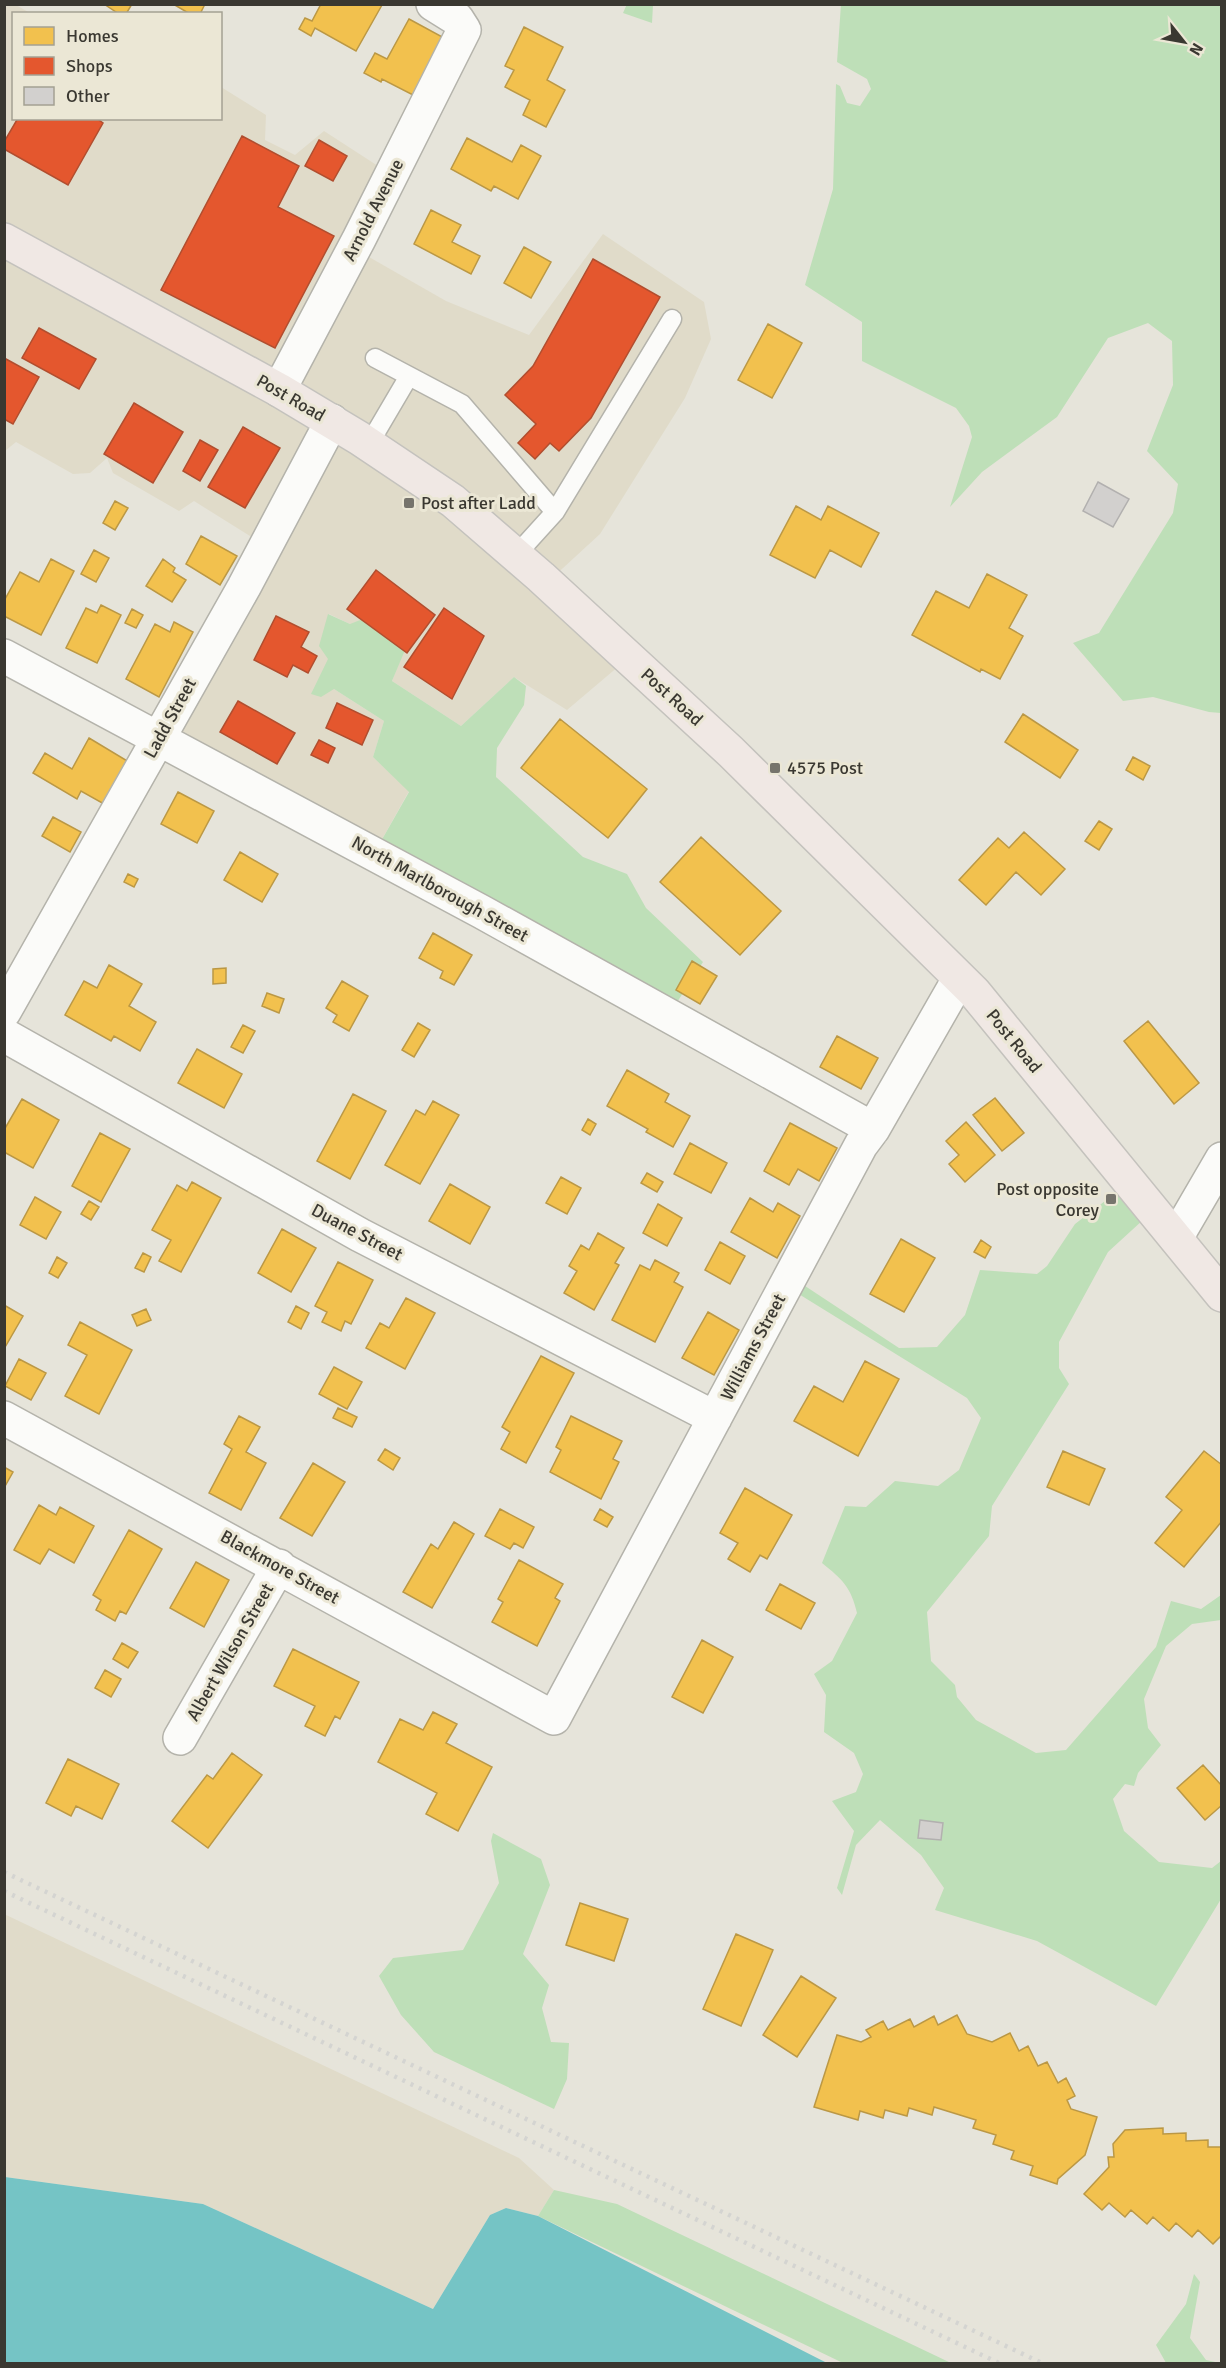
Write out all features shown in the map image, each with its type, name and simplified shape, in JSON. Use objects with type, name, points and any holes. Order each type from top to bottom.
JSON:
[{"type":"main road","name":"Post Road","points":[[4,240],[332,421],[453,501],[516,555],[731,752],[959,980],[974,992],[1221,1295]]},
{"type":"street","name":"Arnold Avenue","points":[[279,390],[359,239],[464,30],[457,19],[433,4]]},
{"type":"street","name":"Ladd Street","points":[[4,1012],[244,587],[332,421]]},
{"type":"street","name":"North Marlborough Street","points":[[4,656],[472,906],[873,1129]]},
{"type":"street","name":"Williams Street","points":[[554,1718],[861,1145],[873,1129],[959,980]]},
{"type":"street","name":"Duane Street","points":[[4,1035],[360,1235],[715,1418]]},
{"type":"street","points":[[1176,1238],[1221,1159]]},
{"type":"street","name":"Blackmore Street","points":[[4,1418],[554,1718]]},
{"type":"street","name":"Albert Wilson Street","points":[[180,1738],[279,1566]]},
{"type":"lane","points":[[516,555],[555,512],[672,318]]},
{"type":"lane","points":[[375,358],[462,404],[555,512]]},
{"type":"lane","points":[[369,444],[409,376]]},
{"type":"shaded area","points":[[5,5],[16,5],[28,12],[12,12],[12,120],[222,120],[222,88],[266,115],[265,140],[295,155],[324,131],[395,177],[362,253],[446,301],[529,335],[603,234],[704,302],[711,339],[685,398],[600,534],[550,580],[626,660],[567,710],[514,677],[461,726],[392,681],[407,643],[350,624],[329,614],[328,659],[334,689],[384,721],[373,757],[409,791],[376,850],[164,736],[266,546],[194,501],[179,511],[113,473],[107,458],[90,473],[73,474],[16,442],[5,451]]},
{"type":"shaded area","points":[[4,1914],[519,2158],[554,2190],[538,2216],[506,2208],[490,2215],[433,2309],[203,2204],[5,2177]]},
{"type":"green space","points":[[627,4],[653,5],[652,23],[623,13]]},
{"type":"green space","points":[[841,4],[1221,5],[1221,713],[1153,697],[1123,701],[1073,643],[1099,633],[1173,513],[1178,484],[1147,451],[1173,385],[1172,341],[1148,323],[1108,338],[1057,417],[982,472],[950,507],[972,437],[969,426],[956,408],[862,361],[862,322],[805,285],[833,189],[836,84],[840,86],[847,103],[860,106],[871,89],[867,79],[837,62]]},
{"type":"green space","points":[[328,614],[350,624],[368,617],[408,643],[392,681],[461,726],[514,677],[526,686],[524,705],[497,748],[496,777],[583,857],[627,874],[646,908],[703,962],[670,1013],[376,850],[409,792],[373,757],[384,721],[334,689],[321,697],[311,694],[328,659],[319,646]]},
{"type":"green space","points":[[1131,1181],[1155,1209],[1108,1252],[1059,1342],[1059,1368],[1069,1384],[992,1506],[989,1536],[927,1612],[931,1661],[955,1685],[957,1697],[976,1720],[1036,1753],[1066,1750],[1156,1647],[1171,1601],[1201,1609],[1221,1595],[1221,1620],[1192,1624],[1166,1646],[1144,1699],[1148,1728],[1161,1745],[1138,1773],[1134,1786],[1125,1784],[1113,1799],[1124,1831],[1159,1862],[1212,1868],[1221,1861],[1221,1899],[1156,2006],[1037,1941],[935,1910],[944,1888],[921,1855],[880,1820],[856,1845],[842,1895],[837,1888],[854,1831],[832,1801],[856,1792],[863,1774],[854,1753],[824,1732],[826,1695],[814,1674],[832,1661],[857,1613],[852,1596],[845,1584],[822,1563],[845,1506],[866,1507],[895,1481],[938,1486],[959,1470],[981,1418],[967,1398],[789,1288],[796,1280],[899,1348],[937,1347],[965,1315],[980,1270],[1037,1274],[1047,1266],[1075,1224]]},
{"type":"green space","points":[[493,1833],[541,1859],[550,1885],[523,1954],[549,1985],[542,2008],[551,2042],[569,2043],[567,2079],[554,2109],[434,2052],[401,2015],[379,1976],[393,1958],[463,1950],[499,1883],[491,1841]]},
{"type":"green space","points":[[554,2190],[617,2204],[951,2363],[843,2363],[538,2216]]},
{"type":"green space","points":[[1194,2274],[1200,2282],[1190,2338],[1206,2360],[1220,2363],[1166,2363],[1156,2345],[1186,2304]]},
{"type":"water","points":[[5,2177],[203,2204],[433,2309],[490,2215],[506,2208],[538,2216],[827,2363],[5,2363]]},
{"type":"building: Homes","points":[[104,4],[132,4],[127,12],[116,12]]},
{"type":"building: Homes","points":[[173,4],[205,4],[201,12],[187,12]]},
{"type":"building: Homes","points":[[321,4],[382,5],[356,51],[315,28],[311,36],[299,29],[305,18],[312,21]]},
{"type":"building: Homes","points":[[409,19],[446,39],[415,96],[382,79],[381,82],[364,73],[375,53],[387,59]]},
{"type":"building: Homes","points":[[524,27],[563,47],[547,80],[565,90],[546,127],[523,115],[530,100],[505,87],[514,70],[505,66]]},
{"type":"building: Homes","points":[[467,138],[512,162],[521,145],[541,156],[518,199],[494,186],[491,191],[451,169]]},
{"type":"building: Homes","points":[[431,210],[461,225],[452,242],[480,256],[471,274],[414,244]]},
{"type":"building: Homes","points":[[524,247],[551,262],[531,298],[504,283]]},
{"type":"building: Homes","points":[[768,324],[802,343],[772,398],[738,380]]},
{"type":"building: Homes","points":[[115,501],[128,508],[115,530],[103,523]]},
{"type":"building: Homes","points":[[796,506],[821,520],[828,506],[879,533],[861,567],[830,550],[815,578],[770,555]]},
{"type":"building: Homes","points":[[201,536],[237,556],[220,585],[186,564]]},
{"type":"building: Homes","points":[[94,550],[109,558],[96,582],[81,574]]},
{"type":"building: Homes","points":[[51,559],[74,571],[41,635],[4,616],[4,601],[20,572],[39,582]]},
{"type":"building: Homes","points":[[163,559],[175,568],[173,572],[186,580],[172,602],[146,586]]},
{"type":"building: Homes","points":[[987,574],[1027,595],[1009,628],[1023,636],[1000,679],[981,669],[980,672],[912,635],[936,591],[969,608]]},
{"type":"building: Homes","points":[[101,605],[121,615],[97,663],[66,648],[86,608],[97,613]]},
{"type":"building: Homes","points":[[132,609],[143,615],[136,628],[125,623]]},
{"type":"building: Homes","points":[[174,622],[193,632],[159,697],[126,679],[155,624],[170,632]]},
{"type":"building: Homes","points":[[1023,714],[1078,750],[1060,778],[1005,742]]},
{"type":"building: Homes","points":[[560,719],[647,789],[608,838],[521,768]]},
{"type":"building: Homes","points":[[89,738],[129,762],[104,804],[81,791],[77,799],[33,773],[45,753],[72,769]]},
{"type":"building: Homes","points":[[1133,757],[1150,766],[1143,780],[1126,770]]},
{"type":"building: Homes","points":[[178,792],[214,811],[197,843],[161,824]]},
{"type":"building: Homes","points":[[53,817],[81,832],[70,852],[42,836]]},
{"type":"building: Homes","points":[[1099,821],[1112,829],[1099,850],[1085,841]]},
{"type":"building: Homes","points":[[1024,832],[1065,869],[1041,895],[1016,872],[986,905],[959,880],[998,838],[1009,848]]},
{"type":"building: Homes","points":[[701,837],[781,911],[740,955],[660,882]]},
{"type":"building: Homes","points":[[240,852],[278,874],[262,902],[224,880]]},
{"type":"building: Homes","points":[[128,874],[138,879],[134,887],[124,882]]},
{"type":"building: Homes","points":[[433,933],[472,955],[454,985],[440,978],[443,971],[419,958]]},
{"type":"building: Homes","points":[[692,961],[717,976],[700,1004],[676,990]]},
{"type":"building: Homes","points":[[109,965],[142,984],[129,1006],[156,1022],[140,1051],[114,1036],[111,1041],[65,1015],[84,981],[97,988]]},
{"type":"building: Homes","points":[[226,968],[226,983],[213,984],[213,969]]},
{"type":"building: Homes","points":[[342,981],[368,996],[349,1031],[333,1022],[337,1015],[326,1008]]},
{"type":"building: Homes","points":[[267,993],[284,999],[279,1013],[262,1006]]},
{"type":"building: Homes","points":[[1148,1021],[1199,1083],[1174,1104],[1124,1041]]},
{"type":"building: Homes","points":[[418,1023],[430,1030],[414,1057],[402,1050]]},
{"type":"building: Homes","points":[[243,1025],[255,1031],[243,1053],[231,1047]]},
{"type":"building: Homes","points":[[837,1036],[878,1058],[861,1089],[820,1067]]},
{"type":"building: Homes","points":[[197,1049],[242,1074],[224,1108],[178,1083]]},
{"type":"building: Homes","points":[[627,1070],[669,1094],[665,1102],[690,1116],[673,1147],[646,1132],[648,1129],[607,1106]]},
{"type":"building: Homes","points":[[353,1094],[386,1111],[350,1179],[317,1161]]},
{"type":"building: Homes","points":[[995,1098],[1024,1133],[1002,1151],[973,1115]]},
{"type":"building: Homes","points":[[22,1099],[59,1120],[33,1168],[4,1152],[4,1130]]},
{"type":"building: Homes","points":[[433,1101],[459,1115],[420,1184],[385,1165],[416,1110],[425,1115]]},
{"type":"building: Homes","points":[[588,1119],[596,1124],[590,1135],[582,1130]]},
{"type":"building: Homes","points":[[966,1122],[995,1155],[965,1182],[949,1164],[959,1155],[946,1141]]},
{"type":"building: Homes","points":[[790,1123],[837,1148],[819,1181],[798,1169],[789,1185],[764,1171]]},
{"type":"building: Homes","points":[[100,1133],[130,1149],[101,1202],[72,1186]]},
{"type":"building: Homes","points":[[690,1143],[727,1163],[711,1193],[674,1174]]},
{"type":"building: Homes","points":[[647,1173],[663,1182],[657,1192],[641,1183]]},
{"type":"building: Homes","points":[[561,1177],[581,1188],[567,1214],[546,1203]]},
{"type":"building: Homes","points":[[192,1182],[221,1198],[181,1272],[159,1261],[171,1240],[152,1230],[177,1185],[187,1191]]},
{"type":"building: Homes","points":[[450,1184],[490,1207],[470,1244],[429,1221]]},
{"type":"building: Homes","points":[[35,1197],[61,1212],[46,1239],[20,1225]]},
{"type":"building: Homes","points":[[750,1198],[773,1212],[778,1203],[800,1216],[777,1258],[731,1232]]},
{"type":"building: Homes","points":[[89,1201],[99,1207],[91,1220],[81,1214]]},
{"type":"building: Homes","points":[[658,1204],[682,1218],[667,1246],[643,1233]]},
{"type":"building: Homes","points":[[282,1229],[316,1248],[291,1292],[258,1273]]},
{"type":"building: Homes","points":[[598,1233],[624,1248],[615,1263],[619,1265],[594,1310],[564,1293],[577,1271],[569,1266],[581,1245],[589,1250]]},
{"type":"building: Homes","points":[[901,1239],[935,1258],[904,1312],[870,1294]]},
{"type":"building: Homes","points":[[981,1240],[991,1247],[985,1258],[974,1252]]},
{"type":"building: Homes","points":[[720,1242],[745,1256],[730,1284],[705,1270]]},
{"type":"building: Homes","points":[[143,1253],[151,1257],[144,1272],[135,1268]]},
{"type":"building: Homes","points":[[57,1257],[67,1263],[58,1278],[49,1273]]},
{"type":"building: Homes","points":[[655,1260],[679,1273],[674,1282],[683,1287],[655,1342],[612,1320],[640,1265],[650,1270]]},
{"type":"building: Homes","points":[[338,1262],[373,1280],[351,1324],[345,1321],[341,1331],[322,1322],[327,1312],[315,1306]]},
{"type":"building: Homes","points":[[406,1298],[435,1313],[405,1369],[366,1348],[380,1323],[389,1328]]},
{"type":"building: Homes","points":[[4,1305],[23,1316],[4,1349]]},
{"type":"building: Homes","points":[[296,1306],[309,1313],[301,1329],[288,1322]]},
{"type":"building: Homes","points":[[146,1309],[151,1320],[137,1326],[132,1315]]},
{"type":"building: Homes","points":[[708,1312],[739,1330],[714,1375],[682,1358]]},
{"type":"building: Homes","points":[[80,1322],[132,1350],[99,1414],[65,1396],[87,1355],[68,1345]]},
{"type":"building: Homes","points":[[541,1356],[574,1373],[526,1463],[501,1449],[510,1432],[502,1427]]},
{"type":"building: Homes","points":[[19,1359],[46,1373],[31,1400],[5,1386]]},
{"type":"building: Homes","points":[[865,1361],[899,1379],[858,1456],[794,1421],[814,1386],[843,1402]]},
{"type":"building: Homes","points":[[334,1367],[362,1382],[347,1409],[319,1394]]},
{"type":"building: Homes","points":[[338,1408],[357,1417],[352,1427],[333,1418]]},
{"type":"building: Homes","points":[[239,1416],[260,1427],[246,1452],[266,1463],[241,1510],[209,1493],[232,1449],[224,1444]]},
{"type":"building: Homes","points":[[571,1416],[622,1441],[613,1459],[619,1462],[601,1499],[550,1472],[561,1450],[556,1447]]},
{"type":"building: Homes","points":[[385,1449],[400,1458],[393,1470],[378,1460]]},
{"type":"building: Homes","points":[[1063,1451],[1105,1469],[1089,1505],[1047,1487]]},
{"type":"building: Homes","points":[[1204,1451],[1222,1465],[1222,1521],[1184,1567],[1155,1543],[1182,1510],[1166,1497]]},
{"type":"building: Homes","points":[[313,1463],[345,1482],[312,1536],[280,1518]]},
{"type":"building: Homes","points":[[4,1467],[13,1472],[4,1488]]},
{"type":"building: Homes","points":[[745,1488],[792,1515],[767,1559],[760,1555],[750,1572],[728,1559],[738,1543],[720,1533]]},
{"type":"building: Homes","points":[[39,1505],[56,1515],[60,1507],[94,1526],[74,1563],[49,1549],[40,1564],[14,1550]]},
{"type":"building: Homes","points":[[500,1509],[534,1527],[523,1548],[514,1543],[510,1549],[485,1536]]},
{"type":"building: Homes","points":[[600,1509],[613,1517],[607,1527],[594,1520]]},
{"type":"building: Homes","points":[[454,1522],[474,1534],[432,1608],[403,1592],[431,1544],[438,1549]]},
{"type":"building: Homes","points":[[129,1530],[162,1549],[126,1614],[120,1611],[115,1621],[96,1610],[101,1600],[93,1595]]},
{"type":"building: Homes","points":[[519,1560],[563,1584],[555,1598],[560,1601],[537,1646],[492,1622],[503,1602],[498,1599]]},
{"type":"building: Homes","points":[[196,1562],[229,1580],[204,1627],[170,1608]]},
{"type":"building: Homes","points":[[780,1584],[815,1603],[801,1629],[766,1610]]},
{"type":"building: Homes","points":[[702,1640],[733,1657],[703,1713],[672,1697]]},
{"type":"building: Homes","points":[[122,1643],[138,1652],[128,1668],[113,1659]]},
{"type":"building: Homes","points":[[293,1649],[359,1682],[340,1719],[335,1716],[325,1736],[305,1726],[315,1706],[274,1686]]},
{"type":"building: Homes","points":[[105,1670],[121,1679],[111,1697],[95,1688]]},
{"type":"building: Homes","points":[[433,1712],[457,1724],[446,1743],[492,1767],[458,1831],[426,1814],[437,1793],[378,1762],[400,1719],[423,1730]]},
{"type":"building: Homes","points":[[232,1753],[262,1775],[208,1848],[172,1821],[207,1775],[213,1779]]},
{"type":"building: Homes","points":[[68,1759],[119,1784],[102,1819],[76,1806],[71,1816],[46,1803]]},
{"type":"building: Homes","points":[[1203,1765],[1222,1786],[1222,1805],[1205,1820],[1177,1788]]},
{"type":"building: Homes","points":[[580,1903],[628,1919],[614,1961],[566,1945]]},
{"type":"building: Homes","points":[[736,1934],[773,1950],[741,2026],[703,2009]]},
{"type":"building: Homes","points":[[801,1976],[836,1998],[797,2057],[763,2035]]},
{"type":"building: Homes","points":[[957,2015],[967,2034],[992,2042],[1010,2033],[1019,2051],[1028,2046],[1038,2066],[1047,2062],[1058,2083],[1066,2078],[1075,2096],[1067,2100],[1071,2109],[1097,2117],[1085,2155],[1058,2179],[1057,2184],[1030,2175],[1033,2166],[1011,2159],[1014,2151],[993,2144],[996,2135],[973,2128],[976,2120],[934,2107],[932,2115],[909,2108],[907,2116],[885,2110],[883,2118],[860,2111],[858,2120],[814,2107],[837,2035],[861,2042],[871,2037],[866,2030],[883,2021],[888,2030],[910,2019],[914,2027],[934,2016],[938,2025]]},
{"type":"building: Homes","points":[[1163,2128],[1163,2134],[1186,2133],[1186,2141],[1208,2140],[1208,2147],[1222,2147],[1222,2238],[1220,2237],[1213,2244],[1198,2230],[1192,2237],[1176,2223],[1169,2231],[1153,2217],[1147,2224],[1131,2210],[1125,2217],[1109,2203],[1102,2210],[1084,2194],[1109,2167],[1108,2157],[1114,2157],[1113,2144],[1125,2130]]},
{"type":"building: Shops","points":[[17,120],[99,120],[103,123],[68,185],[4,149],[4,142]]},
{"type":"building: Shops","points":[[242,136],[299,166],[278,207],[334,236],[275,348],[161,290]]},
{"type":"building: Shops","points":[[319,140],[347,156],[333,181],[305,166]]},
{"type":"building: Shops","points":[[593,259],[660,297],[591,418],[559,451],[550,443],[535,459],[518,443],[536,424],[505,395],[533,366]]},
{"type":"building: Shops","points":[[39,328],[96,359],[79,389],[22,358]]},
{"type":"building: Shops","points":[[6,359],[39,377],[13,424],[4,419],[4,362]]},
{"type":"building: Shops","points":[[134,403],[183,432],[153,483],[104,454]]},
{"type":"building: Shops","points":[[243,427],[280,448],[245,508],[208,487]]},
{"type":"building: Shops","points":[[200,440],[218,450],[200,481],[183,471]]},
{"type":"building: Shops","points":[[376,570],[435,615],[407,653],[347,609]]},
{"type":"building: Shops","points":[[444,608],[484,636],[452,699],[404,667]]},
{"type":"building: Shops","points":[[276,616],[309,632],[301,647],[317,656],[308,673],[293,665],[287,677],[254,660]]},
{"type":"building: Shops","points":[[238,701],[295,733],[277,764],[220,732]]},
{"type":"building: Shops","points":[[337,703],[373,720],[362,745],[326,728]]},
{"type":"building: Shops","points":[[319,740],[335,748],[328,763],[311,755]]},
{"type":"building: Other","points":[[1098,482],[1129,499],[1113,527],[1083,511]]},
{"type":"building: Other","points":[[920,1820],[943,1823],[941,1840],[918,1838]]},
{"type":"railway","points":[[4,1872],[1044,2364]]},
{"type":"railway","points":[[4,1891],[1001,2364]]},
{"type":"place","name":"Post after Ladd","points":[[409,503]]},
{"type":"place","name":"4575 Post","points":[[775,768]]},
{"type":"place","name":"Post opposite Corey","points":[[1111,1199]]}]
